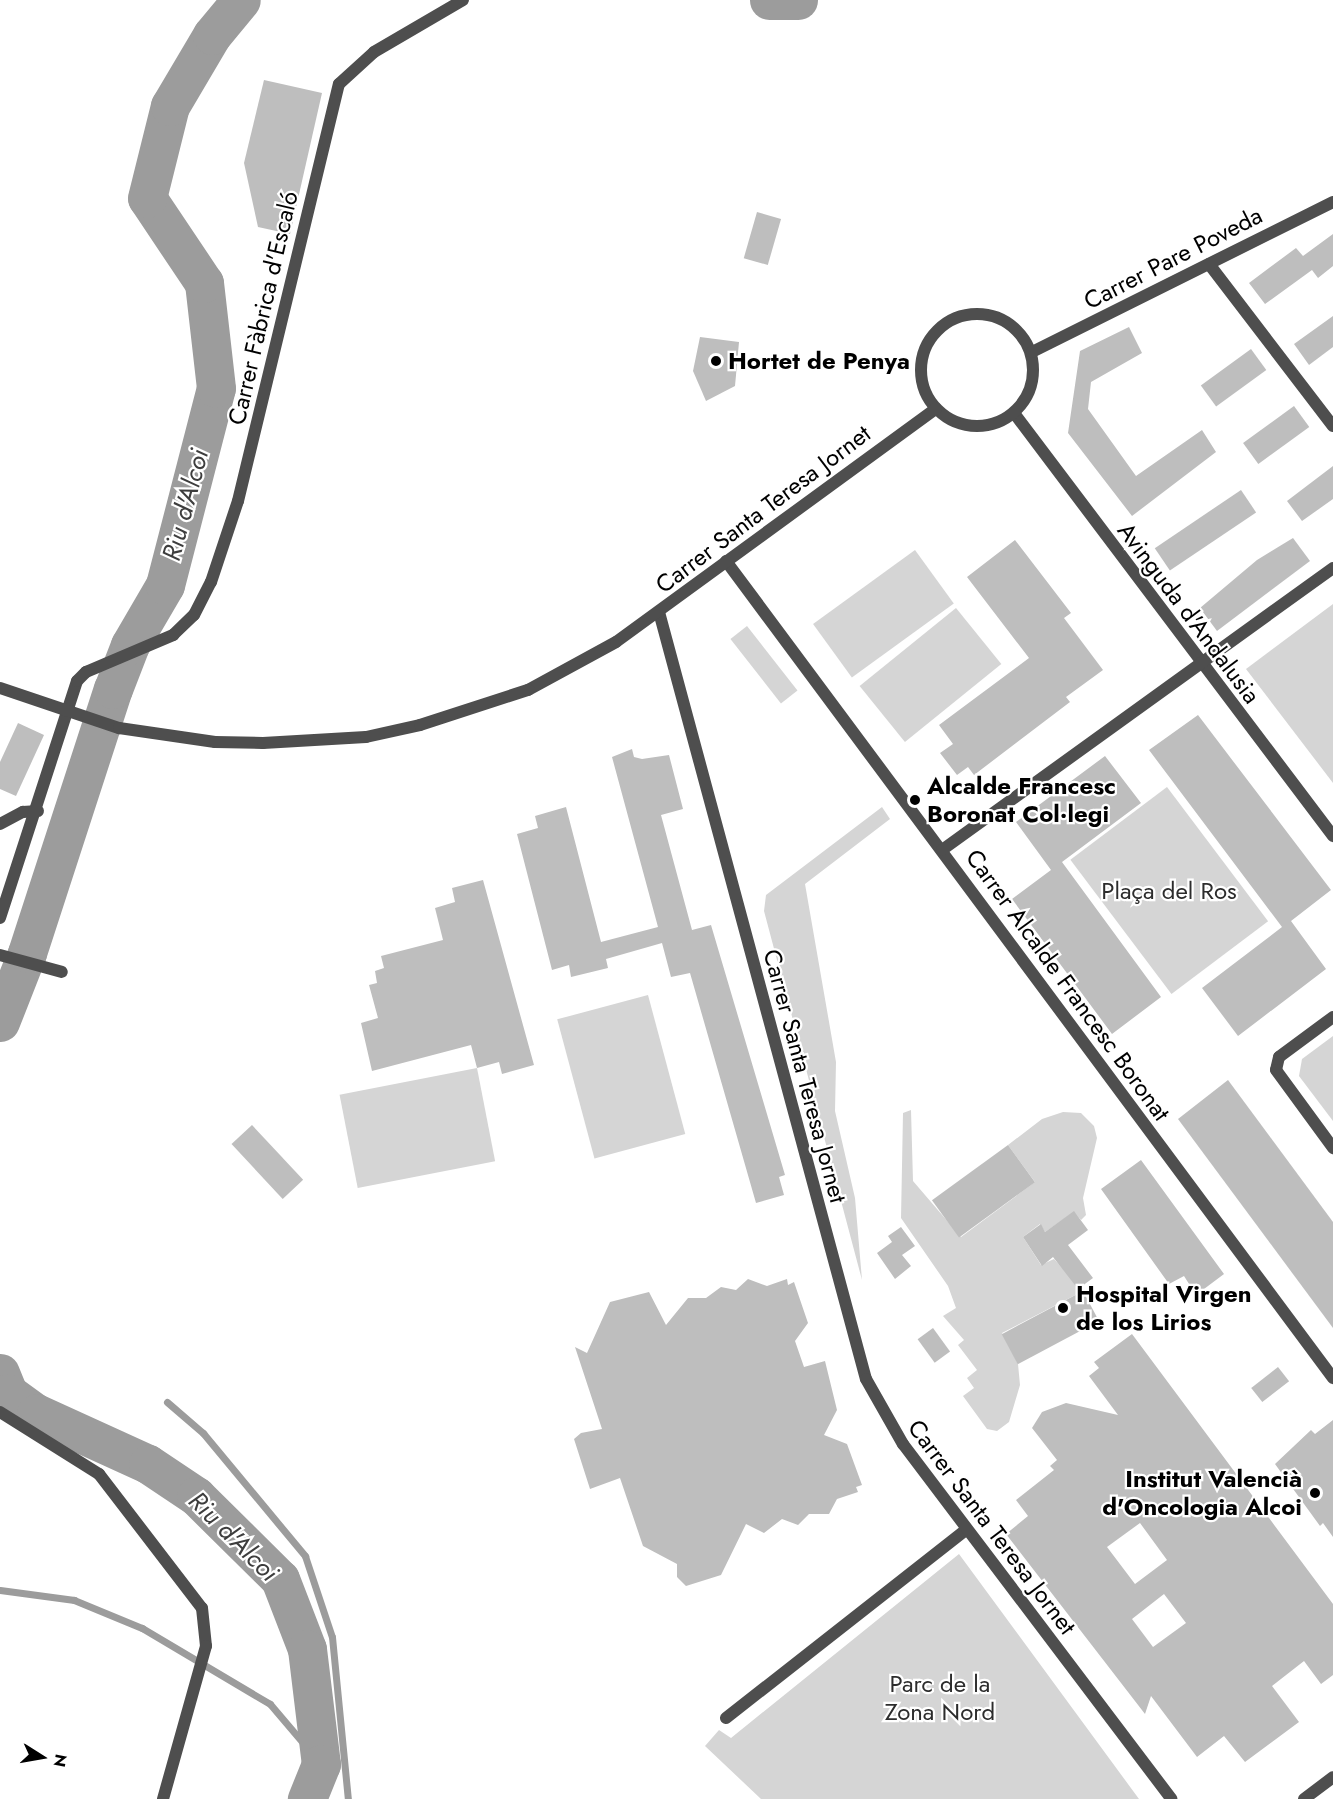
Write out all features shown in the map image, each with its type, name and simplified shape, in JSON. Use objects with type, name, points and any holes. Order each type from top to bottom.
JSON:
[{"type":"street","name":"Carrer Fàbrica d'Escaló","points":[[38,811],[74,689],[86,672],[159,644],[194,615],[230,530],[332,100],[345,75],[374,52],[463,0]]},
{"type":"street","name":"Carrer Pare Poveda","points":[[1032,352],[1333,202]]},
{"type":"street","points":[[1209,264],[1333,426]]},
{"type":"street","points":[[980,314],[1005,321],[1032,352],[1032,384],[1014,413],[1003,421],[974,427],[947,418],[936,409],[923,385],[922,358],[934,334],[955,318],[980,314]]},
{"type":"street","name":"Carrer Santa Teresa Jornet","points":[[936,409],[659,612],[866,1379],[893,1430],[966,1530],[1171,1799]]},
{"type":"street","name":"Avinguda d'Andalusia","points":[[1014,413],[1200,664],[1333,836]]},
{"type":"street","name":"Carrer Alcalde Francesc Boronat","points":[[726,561],[1333,1378]]},
{"type":"street","points":[[942,849],[1333,568]]},
{"type":"street","points":[[0,688],[119,728],[215,742],[263,743],[366,737],[420,725],[528,690],[593,657],[659,612]]},
{"type":"street","points":[[0,824],[23,812],[38,811],[0,918]]},
{"type":"street","points":[[0,955],[62,972]]},
{"type":"street","points":[[1333,1017],[1280,1057],[1276,1070],[1333,1148]]},
{"type":"street","points":[[0,1412],[99,1474],[202,1608],[206,1646],[163,1799]]},
{"type":"street","points":[[726,1718],[966,1530]]},
{"type":"street","points":[[1304,1799],[1333,1777]]},
{"type":"green space","points":[[915,550],[954,603],[852,677],[813,624]]},
{"type":"green space","points":[[1333,604],[1333,783],[1246,669]]},
{"type":"green space","points":[[956,608],[1001,664],[905,742],[860,686]]},
{"type":"green space","points":[[747,626],[797,691],[781,704],[730,639]]},
{"type":"green space","name":"Plaça del Ros","points":[[1167,787],[1268,921],[1171,994],[1070,860]]},
{"type":"green space","points":[[882,807],[890,819],[805,884],[836,1062],[835,1111],[855,1198],[862,1280],[764,911],[766,895]]},
{"type":"green space","points":[[648,995],[685,1134],[594,1158],[557,1019]]},
{"type":"green space","points":[[1333,1036],[1333,1121],[1299,1076],[1302,1059]]},
{"type":"green space","points":[[477,1068],[495,1161],[358,1188],[340,1095]]},
{"type":"green space","points":[[911,1110],[913,1181],[961,1237],[1035,1182],[1008,1145],[1042,1119],[1063,1112],[1081,1113],[1094,1126],[1097,1138],[1083,1198],[1086,1215],[1081,1220],[1074,1212],[1045,1232],[1040,1224],[1023,1237],[1041,1265],[1054,1259],[1083,1291],[1002,1333],[1018,1364],[1020,1385],[1009,1422],[997,1431],[987,1429],[963,1396],[974,1388],[967,1378],[977,1370],[958,1345],[964,1340],[943,1316],[956,1308],[948,1286],[901,1218],[903,1113]]},
{"type":"green space","name":"Parc de la Zona Nord","points":[[959,1554],[1139,1799],[761,1799],[705,1746],[719,1730],[731,1738]]},
{"type":"building","points":[[264,80],[322,93],[290,234],[258,227],[244,163]]},
{"type":"building","points":[[757,212],[781,219],[768,265],[744,258]]},
{"type":"building","points":[[1333,234],[1333,266],[1318,278],[1312,270],[1265,304],[1249,283],[1296,248],[1303,256]]},
{"type":"building","points":[[1333,316],[1333,347],[1309,365],[1294,344]]},
{"type":"building","points":[[1129,327],[1142,353],[1091,382],[1088,409],[1136,476],[1202,430],[1216,452],[1132,516],[1068,433],[1080,351]]},
{"type":"building","name":"Hortet de Penya","points":[[700,337],[739,342],[735,386],[706,401],[693,371]]},
{"type":"building","points":[[1251,349],[1266,370],[1216,406],[1201,385]]},
{"type":"building","points":[[1294,406],[1309,427],[1258,464],[1243,443]]},
{"type":"building","points":[[1333,466],[1333,499],[1302,521],[1287,501]]},
{"type":"building","points":[[1241,490],[1256,512],[1170,571],[1155,548]]},
{"type":"building","points":[[1293,538],[1310,561],[1217,631],[1200,608],[1257,560]]},
{"type":"building","points":[[1015,540],[1071,613],[1064,618],[1103,670],[1066,697],[1070,702],[974,775],[968,767],[957,775],[940,753],[953,744],[939,725],[1029,658],[967,577]]},
{"type":"building","points":[[1198,715],[1331,890],[1291,921],[1326,969],[1238,1036],[1202,988],[1282,927],[1149,750]]},
{"type":"building","points":[[18,723],[44,735],[16,796],[0,789],[0,762]]},
{"type":"building","points":[[632,749],[634,757],[642,759],[669,755],[683,809],[661,815],[692,930],[711,925],[785,1175],[779,1177],[784,1195],[756,1203],[690,973],[671,977],[662,943],[606,959],[608,968],[571,977],[569,965],[552,970],[517,834],[538,828],[535,816],[566,807],[601,942],[658,927],[612,757]]},
{"type":"building","points":[[1105,756],[1141,803],[1062,862],[1161,997],[1112,1034],[1012,899],[1051,870],[1016,822]]},
{"type":"building","points":[[483,880],[534,1065],[502,1074],[499,1062],[477,1068],[471,1045],[372,1071],[361,1023],[378,1018],[369,985],[377,983],[375,971],[384,968],[381,956],[443,940],[435,908],[455,902],[452,888]]},
{"type":"building","points":[[1228,1080],[1333,1222],[1333,1328],[1178,1119]]},
{"type":"building","points":[[252,1125],[303,1180],[283,1199],[232,1144]]},
{"type":"building","points":[[1008,1145],[1035,1182],[959,1237],[932,1200]]},
{"type":"building","points":[[1141,1160],[1224,1274],[1196,1295],[1184,1276],[1169,1284],[1101,1189]]},
{"type":"building","points":[[1074,1211],[1088,1230],[1068,1245],[1093,1278],[1078,1289],[1053,1257],[1042,1266],[1023,1237],[1041,1224],[1045,1232]]},
{"type":"building","points":[[901,1227],[915,1246],[902,1255],[911,1266],[895,1279],[877,1253],[892,1242],[888,1236]]},
{"type":"building","points":[[748,1279],[767,1286],[787,1279],[788,1285],[794,1282],[808,1323],[795,1341],[804,1367],[825,1361],[837,1410],[824,1435],[847,1444],[862,1485],[856,1487],[858,1492],[837,1499],[829,1514],[809,1514],[798,1525],[782,1519],[764,1533],[746,1524],[721,1575],[686,1586],[677,1577],[677,1564],[643,1546],[620,1478],[590,1489],[574,1439],[581,1433],[602,1429],[575,1347],[587,1353],[610,1302],[649,1292],[666,1325],[688,1298],[706,1298],[721,1287],[736,1290]]},
{"type":"building","points":[[1083,1291],[1099,1321],[1018,1364],[1002,1334]]},
{"type":"building","points":[[933,1328],[950,1351],[935,1363],[918,1339]]},
{"type":"building","points":[[1132,1334],[1333,1604],[1333,1675],[1321,1684],[1304,1661],[1272,1686],[1299,1722],[1245,1762],[1224,1736],[1197,1757],[1151,1696],[1145,1714],[1006,1534],[1028,1516],[1016,1500],[1054,1470],[1050,1466],[1057,1460],[1032,1428],[1042,1412],[1066,1403],[1118,1415],[1089,1376],[1099,1368],[1094,1362]],"holes":[[[1140,1523],[1167,1560],[1135,1584],[1107,1547]],[[1164,1594],[1186,1623],[1153,1647],[1132,1619]]]},
{"type":"building","points":[[1278,1367],[1289,1381],[1262,1402],[1251,1388]]},
{"type":"building","name":"Institut Valencià d'Oncologia Alcoi","points":[[1333,1420],[1333,1537],[1323,1523],[1320,1526],[1275,1464],[1311,1430],[1315,1434]]},
{"type":"waterway","name":"Riu d'Alcoi","points":[[0,1022],[27,953],[113,689],[130,645],[165,585],[216,388],[204,283],[147,198],[170,106],[212,35],[241,0]]},
{"type":"waterway","points":[[769,0],[798,0]]},
{"type":"waterway","name":"Riu d'Alcoi","points":[[0,1373],[8,1393],[36,1413],[148,1464],[196,1496],[280,1579],[307,1649],[321,1764],[307,1799]]},
{"type":"waterway","points":[[167,1402],[203,1433],[305,1556],[332,1637],[348,1799]]},
{"type":"waterway","points":[[0,1590],[74,1600],[142,1628],[270,1704],[321,1764]]},
{"type":"place","name":"Hortet de Penya","points":[[716,361]]},
{"type":"place","name":"Alcalde Francesc Boronat Col·legi","points":[[915,800]]},
{"type":"place","name":"Hospital Virgen de los Lirios","points":[[1063,1308]]},
{"type":"place","name":"Institut Valencià d'Oncologia Alcoi","points":[[1315,1493]]}]
